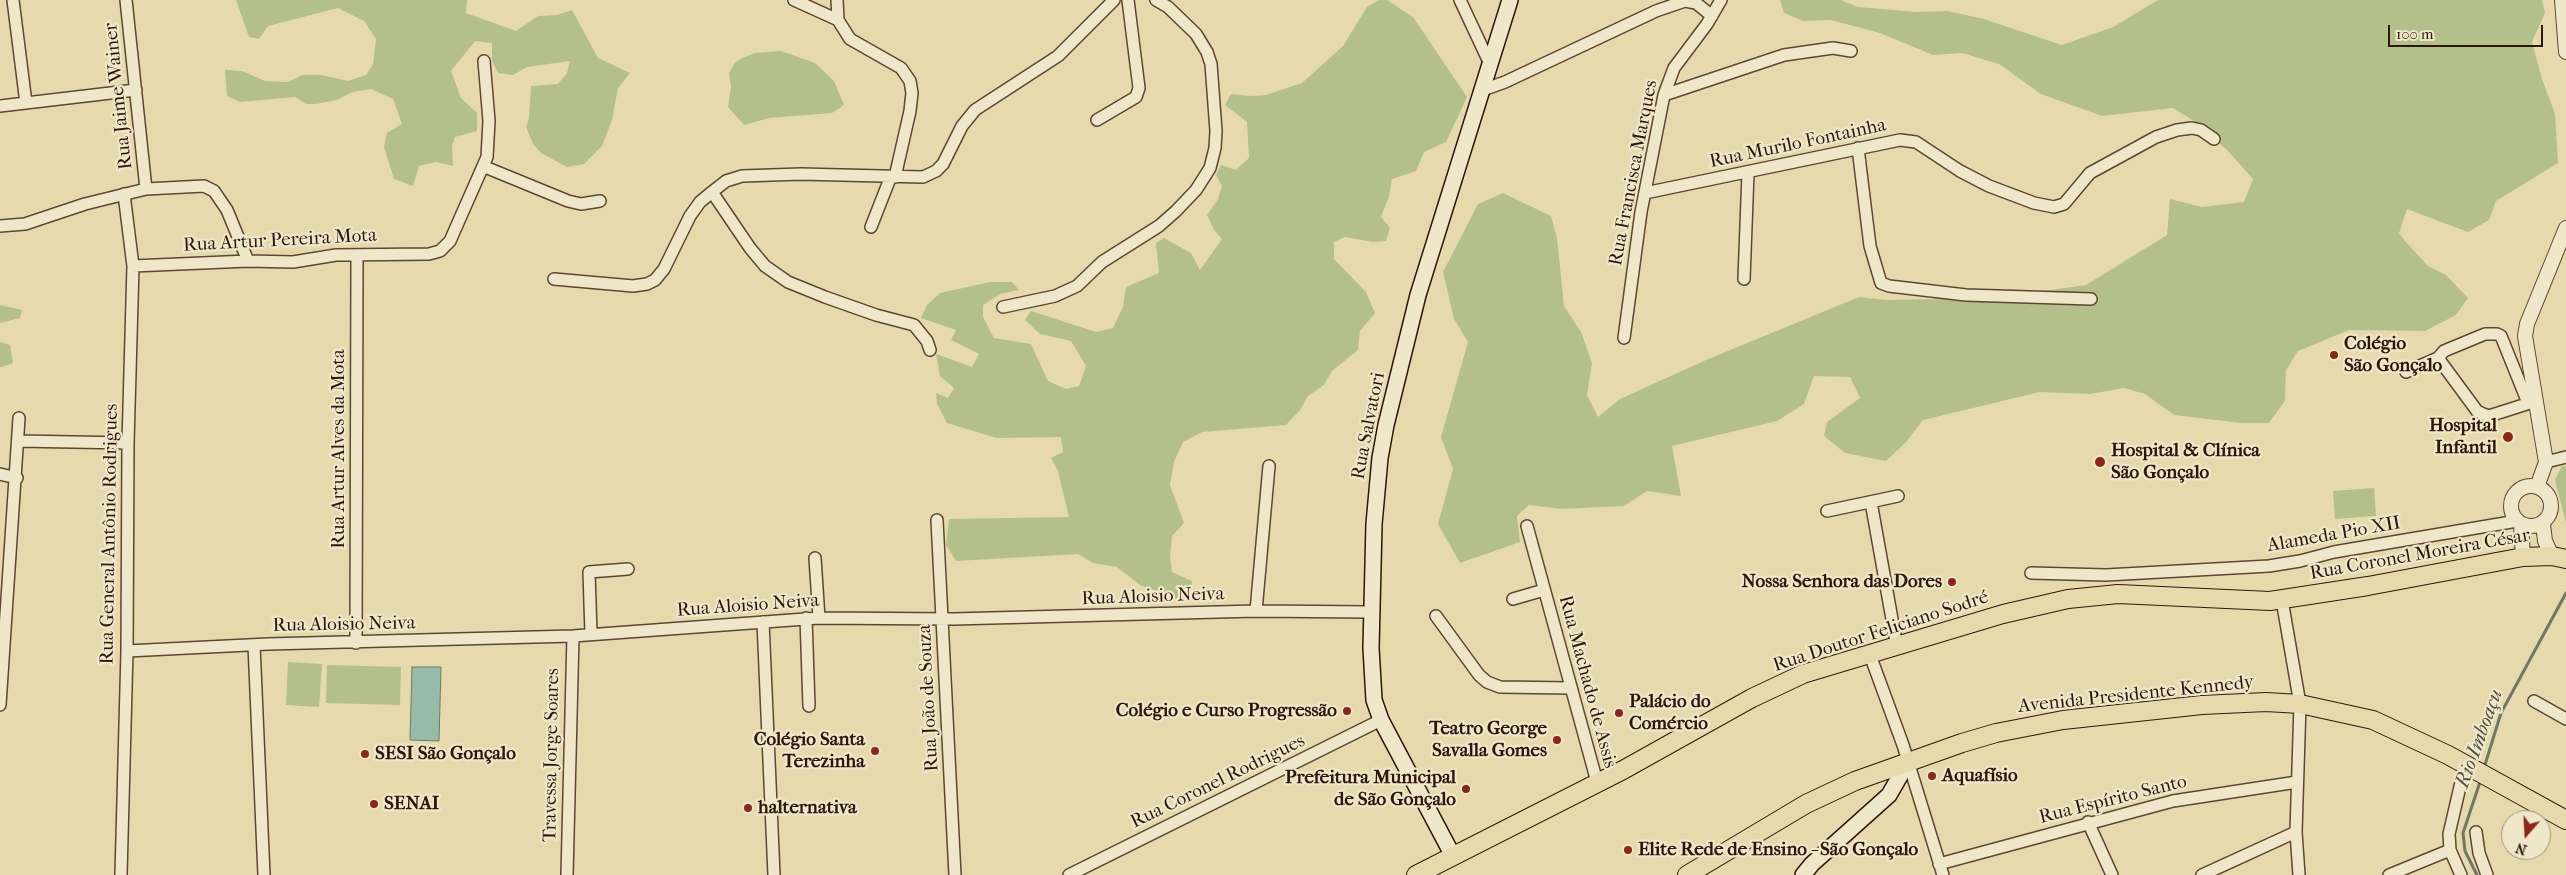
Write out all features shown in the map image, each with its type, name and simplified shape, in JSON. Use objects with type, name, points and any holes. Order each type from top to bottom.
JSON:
[{"type":"main road","name":"Rua Salvatori","points":[[1453,856],[1381,720],[1374,700],[1371,612],[1374,524],[1380,458],[1386,425],[1418,295],[1510,0]]},
{"type":"main road","name":"Rua Coronel Moreira César","points":[[2282,600],[2523,557],[2559,558]]},
{"type":"main road","name":"Rua Doutor Feliciano Sodré","points":[[1416,875],[1597,782],[1752,698],[1804,674],[2037,605],[2100,595],[2158,595],[2282,600]]},
{"type":"main road","name":"Avenida Presidente Kennedy","points":[[1687,875],[1806,804],[1855,781],[1908,762],[1996,733],[2062,720],[2202,705],[2266,702],[2300,704],[2344,712],[2386,724],[2468,766],[2566,820]]},
{"type":"main road","points":[[1803,875],[1889,795],[1908,762]]},
{"type":"street","points":[[13,0],[26,103]]},
{"type":"street","name":"Rua Jaime Wainer","points":[[126,0],[146,189]]},
{"type":"street","points":[[794,0],[838,20]]},
{"type":"street","points":[[838,0],[838,20],[844,31],[857,45],[900,68],[910,81],[912,93],[910,111],[893,177],[871,227]]},
{"type":"street","points":[[554,279],[633,286],[647,284],[655,280],[664,269],[690,216],[700,202],[726,181],[742,176],[801,174],[924,177],[936,171],[943,164],[962,126],[975,110],[1058,56],[1114,0]]},
{"type":"street","points":[[1097,120],[1136,97],[1139,88],[1135,47],[1128,14],[1128,0]]},
{"type":"street","points":[[1002,307],[1055,296],[1077,286],[1102,262],[1159,226],[1176,211],[1196,190],[1210,168],[1215,148],[1216,131],[1211,64],[1208,52],[1196,34],[1168,7],[1156,0]]},
{"type":"street","points":[[1460,0],[1490,64]]},
{"type":"street","points":[[1483,90],[1505,82],[1685,0],[1696,3],[1712,16]]},
{"type":"street","name":"Rua Francisca Marques","points":[[1624,338],[1645,193],[1664,95],[1674,68],[1712,16],[1721,0]]},
{"type":"street","points":[[2562,0],[2566,52]]},
{"type":"street","points":[[1664,95],[1784,55],[1833,48],[1851,51]]},
{"type":"street","points":[[484,61],[488,121],[485,167],[581,204],[600,201]]},
{"type":"street","points":[[0,106],[136,90]]},
{"type":"street","name":"Rua Murilo Fontainha","points":[[1645,193],[1900,140],[1916,142],[1960,171],[1989,186],[2034,203],[2054,207],[2064,204],[2090,173],[2156,137],[2177,130],[2192,128],[2202,130],[2214,140]]},
{"type":"street","points":[[1858,148],[1870,246],[1881,283],[1890,286],[1966,295],[2091,299]]},
{"type":"street","name":"Rua Artur Pereira Mota","points":[[133,266],[248,261],[293,262],[357,254],[429,254],[440,251],[450,241],[485,167]]},
{"type":"street","points":[[1744,279],[1748,173]]},
{"type":"street","points":[[0,226],[25,224],[146,189],[191,185],[204,186],[214,191],[227,210],[248,261]]},
{"type":"street","points":[[712,192],[750,248],[766,266],[788,282],[876,315],[914,325],[927,341],[930,350]]},
{"type":"street","name":"Rua General Antônio Rodrigues","points":[[121,875],[128,651],[128,443],[133,266],[124,194]]},
{"type":"street","points":[[2537,486],[2546,462],[2532,402],[2525,344],[2527,324],[2566,228]]},
{"type":"street","name":"Rua Artur Alves da Mota","points":[[356,643],[357,254]]},
{"type":"street","points":[[2406,372],[2438,358],[2444,350],[2485,334],[2498,334],[2502,336],[2532,402]]},
{"type":"street","points":[[2438,358],[2477,412],[2489,416],[2532,402]]},
{"type":"street","points":[[0,705],[3,632],[17,478],[19,418]]},
{"type":"street","points":[[18,441],[128,443]]},
{"type":"street","points":[[2546,462],[2566,456]]},
{"type":"street","points":[[1256,612],[1269,466]]},
{"type":"street","points":[[0,474],[17,478]]},
{"type":"street","points":[[2523,557],[2519,522],[2511,508],[2514,496],[2524,487],[2537,486],[2548,494],[2551,501],[2550,514],[2543,524],[2545,541],[2559,558]]},
{"type":"street","points":[[1827,511],[1898,496]]},
{"type":"street","points":[[1871,502],[1897,647]]},
{"type":"street","name":"Rua João de Souza","points":[[937,520],[955,875]]},
{"type":"street","points":[[2519,522],[2534,526],[2543,524]]},
{"type":"street","name":"Alameda Pio XII","points":[[2031,573],[2106,576],[2269,566],[2519,522]]},
{"type":"street","name":"Rua Machado de Assis","points":[[1527,526],[1597,782]]},
{"type":"street","points":[[815,558],[819,618]]},
{"type":"street","points":[[591,634],[589,572],[628,569]]},
{"type":"street","points":[[2156,573],[2158,595]]},
{"type":"street","name":"Rua Machado de Assis","points":[[1513,599],[1544,590]]},
{"type":"street","points":[[2282,600],[2300,704],[2296,832],[2299,875]]},
{"type":"street","name":"Rua Aloisio Neiva","points":[[128,651],[254,645],[573,636],[806,618],[942,619],[1256,612],[1371,612]]},
{"type":"street","points":[[1436,616],[1479,675],[1487,682],[1500,687],[1571,688]]},
{"type":"street","points":[[806,618],[809,706]]},
{"type":"street","points":[[762,622],[774,875]]},
{"type":"street","name":"Travessa Jorge Soares","points":[[567,875],[573,636]]},
{"type":"street","points":[[254,645],[264,875]]},
{"type":"street","points":[[1870,655],[1908,762],[1941,869]]},
{"type":"street","points":[[2534,701],[2566,719]]},
{"type":"street","name":"Rua Coronel Rodrigues","points":[[1069,875],[1381,720]]},
{"type":"street","points":[[2461,875],[2450,850],[2450,822],[2468,766]]},
{"type":"street","name":"Rua Espírito Santo","points":[[1941,869],[2088,822],[2173,801],[2297,782]]},
{"type":"street","points":[[2088,822],[2112,875]]},
{"type":"street","points":[[2202,875],[2296,832]]},
{"type":"street","points":[[2476,832],[2479,853],[2488,875]]},
{"type":"street","points":[[2389,875],[2450,850]]},
{"type":"shaded area","points":[[236,0],[467,0],[466,13],[516,31],[538,16],[557,15],[572,10],[598,58],[630,73],[618,88],[612,120],[602,146],[584,164],[567,167],[541,153],[533,144],[526,127],[529,118],[531,86],[558,84],[567,73],[570,61],[527,67],[513,75],[498,73],[492,61],[492,43],[475,41],[451,71],[461,98],[477,113],[477,131],[455,137],[452,146],[453,166],[436,162],[419,166],[413,186],[394,179],[384,147],[387,133],[402,124],[393,99],[371,89],[352,92],[337,100],[316,104],[306,104],[295,97],[240,102],[227,96],[225,70],[242,71],[265,81],[288,82],[302,75],[321,75],[348,81],[366,75],[373,64],[376,39],[364,21],[338,8],[268,26],[259,39],[249,37]]},
{"type":"shaded area","points":[[1379,0],[1387,0],[1413,17],[1467,97],[1446,142],[1424,152],[1416,171],[1392,179],[1389,196],[1381,217],[1390,228],[1386,241],[1373,242],[1345,237],[1334,242],[1334,259],[1366,292],[1375,313],[1360,331],[1358,350],[1332,371],[1324,385],[1308,396],[1300,410],[1286,425],[1202,432],[1183,442],[1174,462],[1170,485],[1184,523],[1172,536],[1170,556],[1172,572],[1192,581],[1190,595],[1180,600],[1140,585],[1117,567],[1093,563],[1078,554],[956,561],[946,545],[949,519],[1069,517],[1058,471],[1051,458],[1063,452],[1061,437],[996,438],[947,423],[937,404],[936,393],[948,398],[954,388],[940,376],[936,354],[972,367],[979,354],[951,340],[956,330],[921,318],[927,305],[940,293],[990,282],[1012,282],[1019,290],[1000,294],[983,305],[983,317],[994,338],[1031,344],[1048,381],[1066,389],[1079,386],[1086,366],[1071,341],[1040,334],[1025,320],[1031,311],[1096,332],[1113,328],[1123,307],[1126,287],[1159,273],[1156,243],[1164,238],[1191,253],[1200,270],[1222,239],[1214,230],[1207,215],[1218,199],[1222,186],[1216,175],[1221,165],[1236,170],[1249,158],[1247,122],[1225,105],[1231,94],[1266,95],[1302,83],[1343,46],[1367,7]]},
{"type":"shaded area","points":[[1780,0],[1841,0],[1858,7],[1916,12],[1947,11],[1984,19],[2062,45],[2113,27],[2158,0],[2542,0],[2545,13],[2532,42],[2542,79],[2555,114],[2558,163],[2496,201],[2489,220],[2468,232],[2407,209],[2399,233],[2428,266],[2446,275],[2468,298],[2456,315],[2425,331],[2349,330],[2298,351],[2286,370],[2285,401],[2269,423],[2241,423],[2174,415],[2145,394],[2124,388],[2090,394],[2040,392],[1923,420],[1906,442],[1886,461],[1845,453],[1824,436],[1827,422],[1860,398],[1850,377],[1814,376],[1804,404],[1777,421],[1672,446],[1681,496],[1647,491],[1624,506],[1562,509],[1529,505],[1517,516],[1520,542],[1460,563],[1438,524],[1453,469],[1441,437],[1468,342],[1454,319],[1443,272],[1478,204],[1503,193],[1551,216],[1557,238],[1564,306],[1581,332],[1592,363],[1587,395],[1598,417],[1620,399],[1706,360],[1859,297],[1886,300],[1994,298],[2086,285],[2167,235],[2170,199],[2202,207],[2244,202],[2253,179],[2228,151],[2197,123],[2173,108],[2102,116],[2041,94],[1999,64],[1962,53],[1933,55],[1880,33],[1831,20],[1803,21],[1784,13]]},
{"type":"shaded area","points":[[781,51],[815,63],[834,81],[844,105],[832,113],[769,118],[744,125],[728,107],[731,87],[729,73],[735,63],[742,58],[755,53]]},
{"type":"shaded area","points":[[0,305],[22,310],[20,318],[0,323]]},
{"type":"shaded area","points":[[0,342],[10,345],[13,363],[2,367],[0,367]]},
{"type":"shaded area","points":[[2562,466],[2566,466],[2566,523],[2555,480]]},
{"type":"shaded area","points":[[2374,488],[2376,516],[2335,519],[2333,491]]},
{"type":"shaded area","points":[[288,662],[322,664],[319,707],[286,705]]},
{"type":"shaded area","points":[[327,665],[401,667],[400,705],[326,703]]},
{"type":"shaded area","points":[[412,667],[441,667],[439,741],[410,740]]},
{"type":"waterway","name":"Rio Imboaçu","points":[[2484,768],[2501,713],[2566,593]]},
{"type":"waterway","name":"Rio Imboaçu","points":[[2477,875],[2465,851],[2463,833],[2481,779]]},
{"type":"place","name":"Colégio São Gonçalo","points":[[2334,355]]},
{"type":"place","name":"Hospital Infantil","points":[[2508,437]]},
{"type":"place","name":"Hospital & Clínica São Gonçalo","points":[[2100,462]]},
{"type":"place","name":"Nossa Senhora das Dores","points":[[1952,582]]},
{"type":"place","name":"Colégio e Curso Progressão","points":[[1347,711]]},
{"type":"place","name":"Palácio do Comércio","points":[[1619,713]]},
{"type":"place","name":"Teatro George Savalla Gomes","points":[[1557,740]]},
{"type":"place","name":"Colégio Santa Terezinha","points":[[875,751]]},
{"type":"place","name":"SESI São Gonçalo","points":[[365,754]]},
{"type":"place","name":"Aquafísio","points":[[1932,776]]},
{"type":"place","name":"Prefeitura Municipal de São Gonçalo","points":[[1466,789]]},
{"type":"place","name":"SENAI","points":[[374,804]]},
{"type":"place","name":"halternativa","points":[[748,808]]},
{"type":"place","name":"Elite Rede de Ensino - São Gonçalo","points":[[1628,850]]}]
